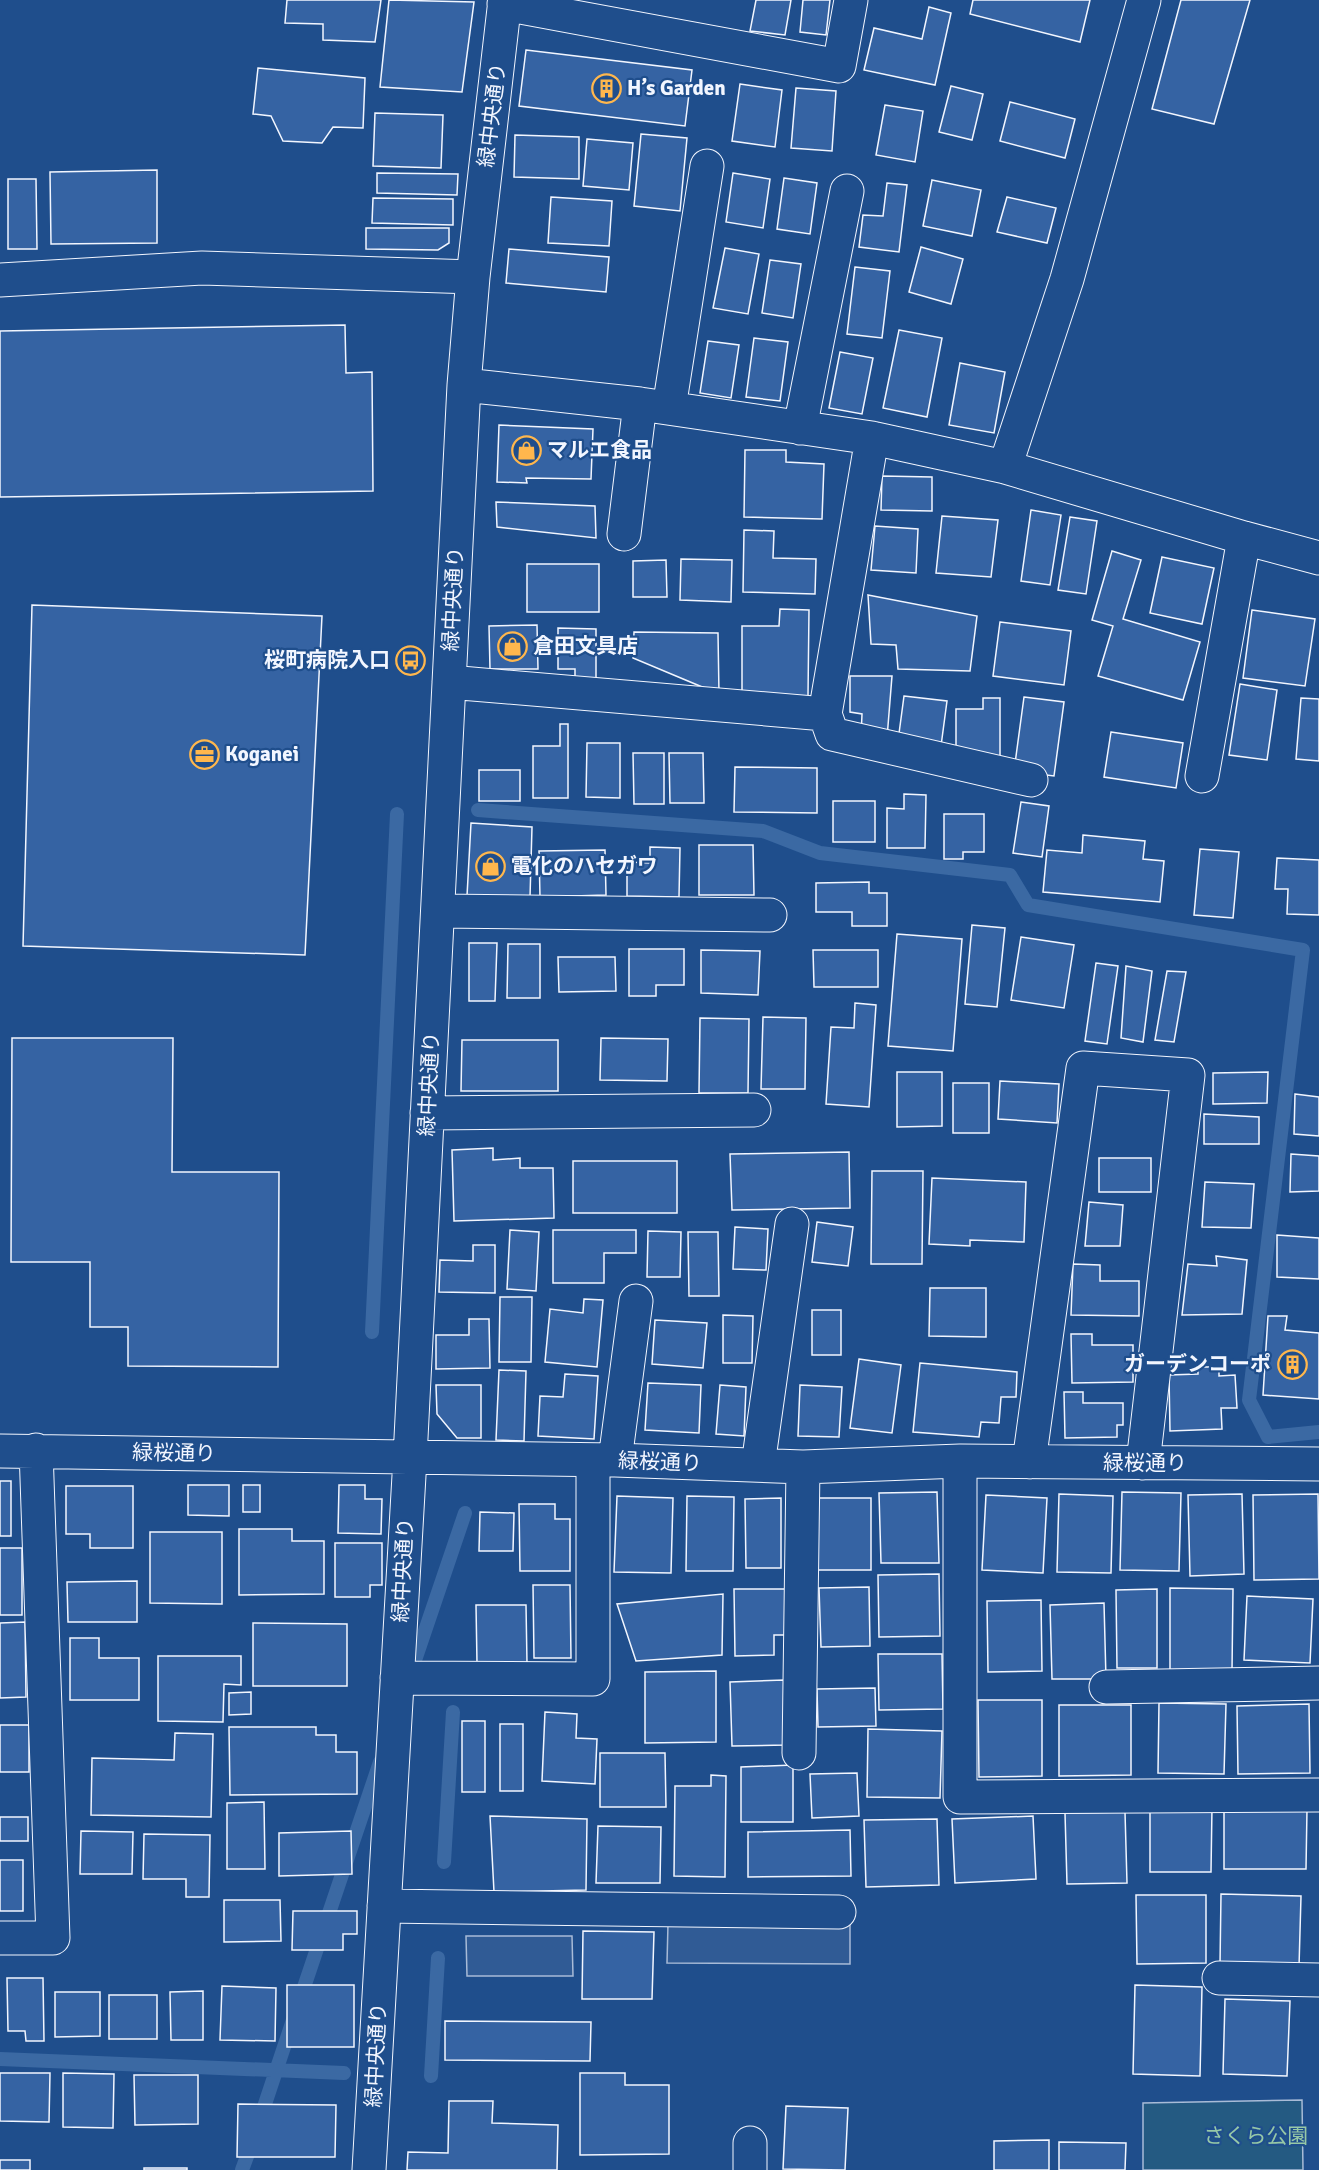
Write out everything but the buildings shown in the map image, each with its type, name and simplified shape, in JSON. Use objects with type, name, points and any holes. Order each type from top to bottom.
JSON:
[{"type":"street","points":[[505,2],[839,66],[851,0]]},
{"type":"street","points":[[1005,467],[1067,279],[1143,0]]},
{"type":"street","name":"緑中央通り","points":[[369,2170],[410,1458],[464,385],[473,277],[505,2]]},
{"type":"street","points":[[624,534],[708,166]]},
{"type":"street","points":[[800,428],[847,191]]},
{"type":"street","points":[[0,280],[202,268],[473,277]]},
{"type":"street","points":[[464,385],[655,406],[872,438],[1005,467],[1319,558]]},
{"type":"street","points":[[872,438],[825,714],[832,734],[1031,780]]},
{"type":"street","points":[[1202,776],[1244,538]]},
{"type":"street","points":[[449,682],[825,714]]},
{"type":"street","points":[[438,912],[770,915]]},
{"type":"street","points":[[1029,1462],[1083,1068],[1188,1075],[1143,1463]]},
{"type":"street","points":[[427,1113],[754,1110]]},
{"type":"street","points":[[758,1465],[792,1224]]},
{"type":"street","points":[[397,1678],[593,1678],[604,1460],[636,1301]]},
{"type":"street","points":[[0,1938],[53,1938],[36,1450]]},
{"type":"street","name":"緑桜通り","points":[[0,1451],[604,1460],[803,1467],[960,1461],[1319,1464]]},
{"type":"street","points":[[960,1461],[960,1797],[1319,1795]]},
{"type":"street","points":[[799,1752],[803,1467]]},
{"type":"street","points":[[1106,1687],[1319,1683]]},
{"type":"street","points":[[384,1906],[839,1912]]},
{"type":"street","points":[[1219,1978],[1319,1980]]},
{"type":"green space","name":"さくら公園","points":[[1302,2100],[1303,2170],[1143,2170],[1143,2103]]},
{"type":"shaded area","points":[[668,1924],[850,1925],[850,1964],[667,1963]]},
{"type":"shaded area","points":[[466,1936],[572,1936],[573,1976],[467,1976]]},
{"type":"waterway","points":[[478,810],[763,831],[820,853],[1010,875],[1028,905],[1303,950],[1249,1400],[1268,1437],[1319,1432]]},
{"type":"waterway","points":[[372,1332],[397,814]]},
{"type":"waterway","points":[[410,1675],[465,1513]]},
{"type":"waterway","points":[[444,1862],[453,1712]]},
{"type":"waterway","points":[[299,2002],[380,1762]]},
{"type":"waterway","points":[[431,2076],[438,1958]]},
{"type":"waterway","points":[[259,2122],[293,2020]]},
{"type":"waterway","points":[[0,2059],[344,2073]]},
{"type":"waterway","points":[[242,2170],[253,2140]]},
{"type":"place","name":"H’s Garden","points":[[606,88]]},
{"type":"place","name":"マルエ食品","points":[[526,450]]},
{"type":"place","name":"倉田文具店","points":[[512,646]]},
{"type":"place","name":"桜町病院入口","points":[[411,660]]},
{"type":"place","name":"Koganei","points":[[204,754]]},
{"type":"place","name":"電化のハセガワ","points":[[490,866]]},
{"type":"place","name":"ガーデンコーポ","points":[[1292,1364]]}]
